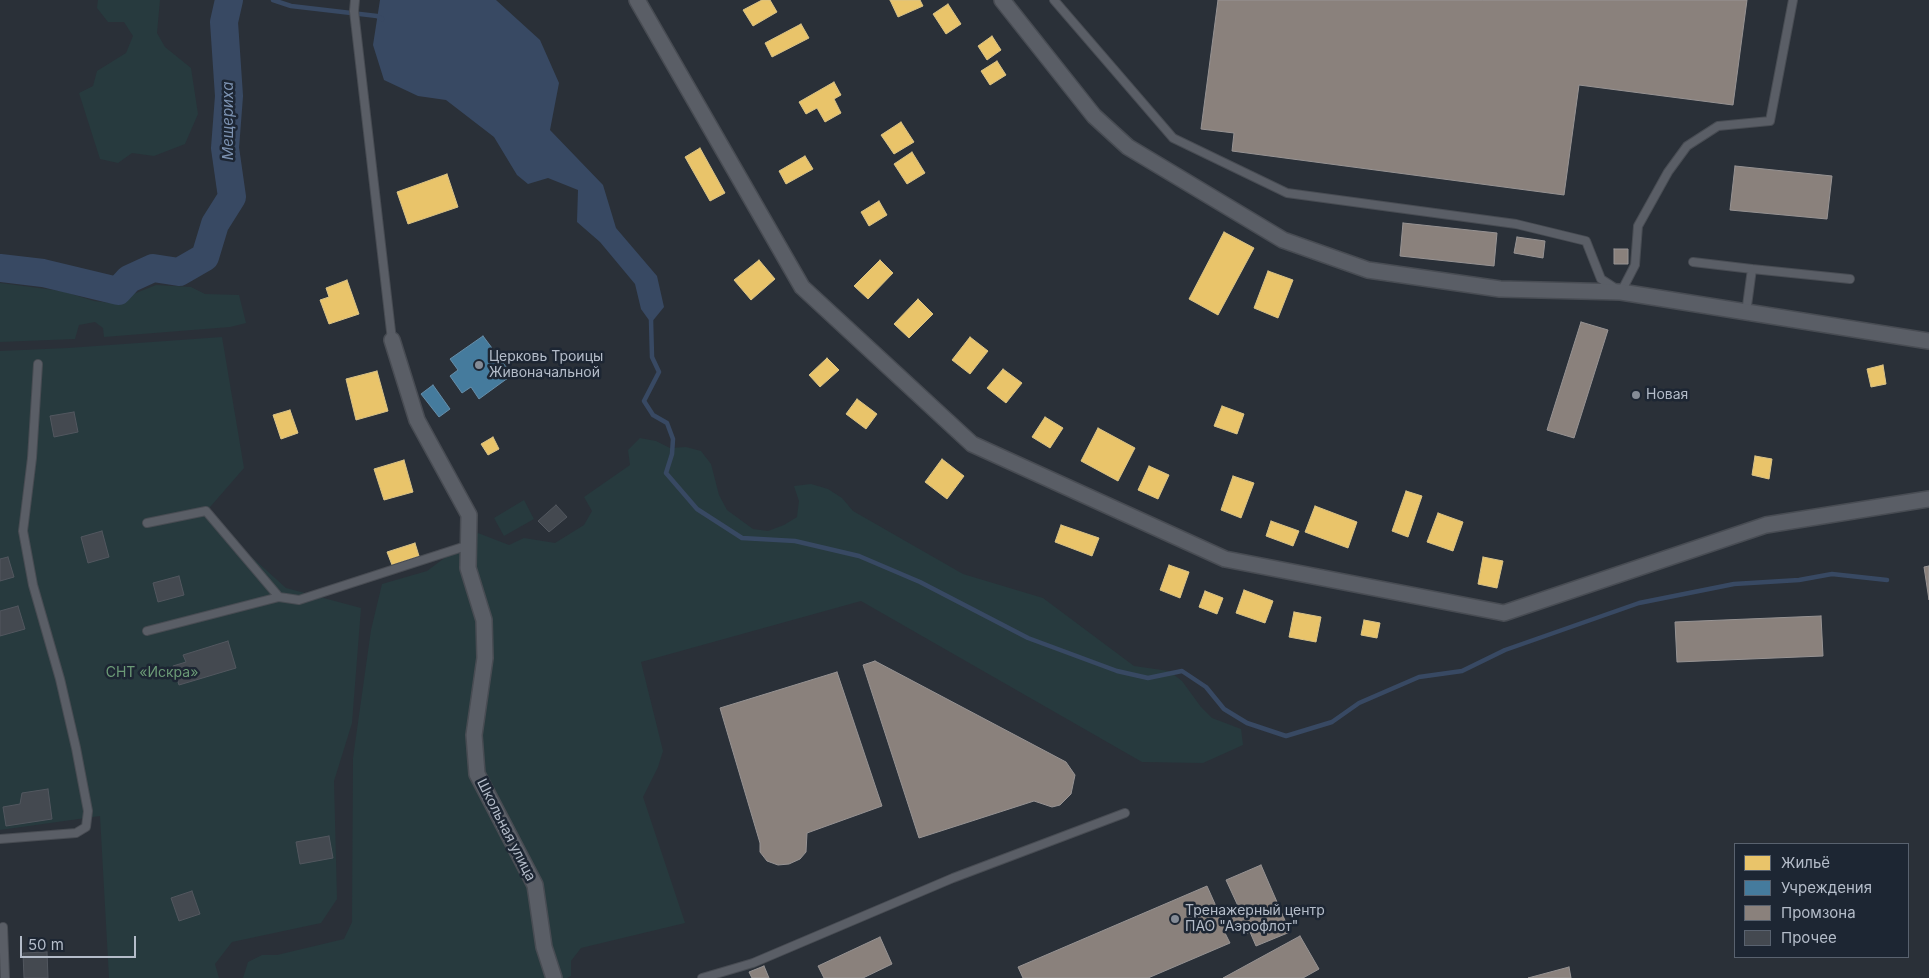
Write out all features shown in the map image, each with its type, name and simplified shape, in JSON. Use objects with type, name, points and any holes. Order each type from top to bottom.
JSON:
[{"type":"street","points":[[636,0],[802,287],[972,444],[1225,559],[1504,612],[1766,525],[1929,499]]},
{"type":"street","points":[[1002,0],[1094,116],[1128,147],[1283,240],[1368,270],[1500,289],[1621,292],[1929,342]]},
{"type":"street","name":"Школьная улица","points":[[392,340],[417,420],[469,515],[468,568],[484,620],[485,658],[474,735],[478,774],[535,885],[544,946],[554,978]]},
{"type":"lane","points":[[355,0],[354,11],[392,340]]},
{"type":"lane","points":[[1054,0],[1173,138],[1287,193],[1516,224],[1586,241],[1601,279],[1621,292],[1635,265],[1638,226],[1668,172],[1687,146],[1718,126],[1770,121],[1793,0]]},
{"type":"lane","points":[[1693,262],[1850,279]]},
{"type":"lane","points":[[1746,313],[1752,269]]},
{"type":"lane","points":[[0,840],[76,833],[86,827],[88,810],[60,679],[33,585],[24,532],[32,458],[38,364]]},
{"type":"lane","points":[[147,523],[206,511],[279,597]]},
{"type":"lane","points":[[147,631],[279,597],[299,600],[469,545]]},
{"type":"lane","points":[[702,978],[754,963],[953,878],[1125,813]]},
{"type":"lane","points":[[3,927],[5,978]]},
{"type":"green space","points":[[98,0],[160,0],[157,33],[165,47],[191,68],[198,114],[185,144],[154,156],[132,153],[118,163],[100,159],[79,93],[93,86],[97,71],[126,53],[133,36],[124,22],[108,22],[97,8]]},
{"type":"green space","points":[[0,283],[62,291],[94,301],[111,303],[156,285],[191,287],[205,294],[239,295],[246,323],[230,327],[104,337],[103,328],[95,322],[79,325],[75,339],[0,342]]},
{"type":"green space","name":"СНТ «Искра»","points":[[222,337],[244,468],[204,514],[286,588],[361,608],[352,723],[334,781],[337,899],[321,923],[232,942],[215,964],[219,978],[109,978],[100,816],[0,830],[0,351]]},
{"type":"green space","points":[[640,438],[656,441],[670,448],[686,447],[701,451],[711,464],[719,495],[727,510],[753,529],[768,531],[784,525],[797,517],[799,501],[794,486],[811,484],[828,489],[842,498],[853,511],[963,574],[1043,598],[1134,666],[1169,671],[1182,681],[1201,707],[1212,718],[1241,729],[1243,745],[1203,763],[1142,762],[861,601],[641,662],[663,751],[658,767],[643,797],[685,923],[581,948],[571,961],[571,976],[567,978],[243,978],[248,962],[262,955],[277,955],[344,939],[352,922],[353,758],[371,630],[382,584],[427,571],[478,533],[509,545],[524,538],[555,543],[584,525],[592,511],[584,497],[630,465],[628,450]]},
{"type":"green space","points":[[524,500],[534,519],[504,536],[494,518]]},
{"type":"water","points":[[380,0],[496,0],[540,40],[559,83],[550,130],[603,185],[616,228],[657,276],[664,307],[651,323],[641,309],[635,284],[600,242],[577,222],[578,190],[548,178],[528,184],[517,175],[494,137],[446,100],[418,96],[384,80],[373,45]]},
{"type":"building: Жильё","points":[[762,0],[770,0],[777,12],[753,26],[743,10]]},
{"type":"building: Жильё","points":[[890,0],[920,0],[923,6],[898,17]]},
{"type":"building: Жильё","points":[[948,4],[961,24],[946,34],[933,14]]},
{"type":"building: Жильё","points":[[801,24],[809,38],[772,57],[765,43]]},
{"type":"building: Жильё","points":[[992,36],[1001,50],[987,60],[978,46]]},
{"type":"building: Жильё","points":[[997,61],[1006,75],[990,85],[981,71]]},
{"type":"building: Жильё","points":[[834,82],[841,95],[834,99],[841,113],[825,122],[817,108],[806,114],[799,102]]},
{"type":"building: Жильё","points":[[901,122],[914,142],[894,154],[881,135]]},
{"type":"building: Жильё","points":[[700,148],[725,193],[710,201],[685,157]]},
{"type":"building: Жильё","points":[[912,152],[925,173],[907,184],[894,164]]},
{"type":"building: Жильё","points":[[805,156],[813,169],[786,184],[779,171]]},
{"type":"building: Жильё","points":[[447,174],[458,207],[408,224],[397,192]]},
{"type":"building: Жильё","points":[[879,201],[887,215],[869,226],[861,212]]},
{"type":"building: Жильё","points":[[1224,232],[1254,248],[1218,315],[1189,299]]},
{"type":"building: Жильё","points":[[759,260],[775,279],[751,300],[734,280]]},
{"type":"building: Жильё","points":[[880,260],[893,273],[868,299],[854,286]]},
{"type":"building: Жильё","points":[[1268,271],[1293,280],[1278,318],[1254,308]]},
{"type":"building: Жильё","points":[[347,280],[359,314],[329,324],[320,300],[329,297],[326,288]]},
{"type":"building: Жильё","points":[[918,299],[933,314],[909,338],[894,324]]},
{"type":"building: Жильё","points":[[970,337],[988,351],[970,374],[952,360]]},
{"type":"building: Жильё","points":[[827,358],[839,370],[820,387],[809,375]]},
{"type":"building: Жильё","points":[[1883,365],[1886,384],[1871,387],[1867,369]]},
{"type":"building: Жильё","points":[[1003,369],[1022,383],[1006,403],[987,388]]},
{"type":"building: Жильё","points":[[377,371],[388,411],[356,420],[346,379]]},
{"type":"building: Жильё","points":[[857,399],[877,414],[866,429],[846,414]]},
{"type":"building: Жильё","points":[[1222,406],[1244,414],[1237,434],[1214,426]]},
{"type":"building: Жильё","points":[[290,410],[298,433],[281,439],[273,415]]},
{"type":"building: Жильё","points":[[1045,417],[1063,428],[1050,448],[1032,437]]},
{"type":"building: Жильё","points":[[1098,428],[1135,448],[1118,481],[1081,461]]},
{"type":"building: Жильё","points":[[493,437],[499,449],[488,455],[481,444]]},
{"type":"building: Жильё","points":[[1755,456],[1772,459],[1769,479],[1752,475]]},
{"type":"building: Жильё","points":[[942,459],[964,476],[947,499],[925,482]]},
{"type":"building: Жильё","points":[[404,460],[413,492],[384,500],[374,469]]},
{"type":"building: Жильё","points":[[1149,466],[1169,475],[1158,499],[1138,490]]},
{"type":"building: Жильё","points":[[1233,476],[1254,483],[1241,518],[1221,510]]},
{"type":"building: Жильё","points":[[1406,491],[1422,496],[1408,537],[1392,531]]},
{"type":"building: Жильё","points":[[1315,506],[1357,522],[1348,548],[1305,532]]},
{"type":"building: Жильё","points":[[1438,513],[1463,522],[1453,551],[1427,542]]},
{"type":"building: Жильё","points":[[1271,521],[1299,531],[1293,546],[1266,536]]},
{"type":"building: Жильё","points":[[1061,525],[1099,538],[1092,556],[1055,542]]},
{"type":"building: Жильё","points":[[415,543],[419,556],[392,565],[387,552]]},
{"type":"building: Жильё","points":[[1483,557],[1503,561],[1497,588],[1478,584]]},
{"type":"building: Жильё","points":[[1169,565],[1189,572],[1180,598],[1160,590]]},
{"type":"building: Жильё","points":[[1244,590],[1273,601],[1265,623],[1236,613]]},
{"type":"building: Жильё","points":[[1205,591],[1223,598],[1217,614],[1199,607]]},
{"type":"building: Жильё","points":[[1294,612],[1321,617],[1316,642],[1289,637]]},
{"type":"building: Жильё","points":[[1364,620],[1380,623],[1377,638],[1361,635]]},
{"type":"building: Учреждения","name":"Церковь Троицы Живоначальной","points":[[483,336],[512,375],[479,399],[471,387],[462,393],[450,376],[458,370],[450,359]]},
{"type":"building: Учреждения","points":[[433,385],[450,409],[439,417],[421,394]]},
{"type":"building: Промзона","points":[[1218,0],[1747,0],[1733,105],[1579,85],[1564,195],[1232,151],[1234,133],[1201,129]]},
{"type":"building: Промзона","points":[[1735,166],[1832,176],[1827,219],[1730,210]]},
{"type":"building: Промзона","points":[[1403,223],[1497,233],[1494,266],[1400,256]]},
{"type":"building: Промзона","points":[[1517,237],[1545,241],[1543,258],[1514,253]]},
{"type":"building: Промзона","points":[[1614,249],[1628,249],[1628,264],[1614,264]]},
{"type":"building: Промзона","points":[[1581,322],[1608,330],[1574,438],[1547,430]]},
{"type":"building: Промзона","points":[[1929,566],[1929,600],[1924,567]]},
{"type":"building: Промзона","points":[[1821,616],[1823,656],[1677,662],[1675,622]]},
{"type":"building: Промзона","points":[[875,661],[1066,762],[1075,775],[1071,794],[1060,805],[1052,807],[1034,801],[919,838],[863,665]]},
{"type":"building: Промзона","points":[[837,672],[882,806],[807,833],[806,852],[800,859],[789,864],[778,865],[767,861],[760,852],[760,843],[720,708]]},
{"type":"building: Промзона","name":"Тренажерный центр ПАО \"Аэрофлот\"","points":[[1261,865],[1290,932],[1256,946],[1250,932],[1245,934],[1241,924],[1224,931],[1230,943],[1148,978],[1023,978],[1018,967],[1207,886],[1223,922],[1236,916],[1232,908],[1238,906],[1226,880]]},
{"type":"building: Промзона","points":[[1300,936],[1319,969],[1303,978],[1223,978]]},
{"type":"building: Промзона","points":[[880,937],[892,964],[863,978],[824,978],[818,966]]},
{"type":"building: Промзона","points":[[764,966],[769,978],[752,978],[749,972]]},
{"type":"building: Промзона","points":[[1569,967],[1571,978],[1528,978]]},
{"type":"building: Прочее","points":[[74,412],[78,432],[54,437],[50,416]]},
{"type":"building: Прочее","points":[[556,505],[567,517],[549,532],[538,521]]},
{"type":"building: Прочее","points":[[102,531],[109,557],[88,563],[81,537]]},
{"type":"building: Прочее","points":[[8,557],[14,577],[0,581],[0,559]]},
{"type":"building: Прочее","points":[[179,576],[184,595],[158,602],[153,583]]},
{"type":"building: Прочее","points":[[18,606],[25,629],[0,636],[0,611]]},
{"type":"building: Прочее","points":[[228,641],[236,668],[179,685],[173,666],[186,662],[183,655]]},
{"type":"building: Прочее","points":[[48,789],[52,819],[6,826],[3,807],[20,804],[22,793]]},
{"type":"building: Прочее","points":[[329,836],[333,858],[300,864],[296,842]]},
{"type":"building: Прочее","points":[[192,891],[200,914],[179,921],[171,898]]},
{"type":"building: Прочее","points":[[47,952],[48,978],[24,978],[23,953]]},
{"type":"waterway","name":"Мещериха","points":[[0,268],[43,273],[118,291],[129,279],[153,268],[179,272],[205,257],[215,224],[232,197],[225,148],[229,96],[224,22],[229,0]]},
{"type":"waterway","points":[[273,0],[291,6],[377,16],[382,19]]},
{"type":"waterway","points":[[651,320],[652,357],[659,372],[644,401],[653,415],[667,423],[673,439],[672,454],[666,473],[697,509],[742,538],[795,541],[859,556],[920,582],[1028,638],[1117,671],[1148,678],[1182,671],[1206,687],[1224,709],[1247,723],[1286,736],[1332,722],[1359,703],[1419,677],[1462,671],[1505,650],[1639,603],[1734,584],[1799,580],[1832,574],[1887,580]]},
{"type":"place","name":"Церковь Троицы Живоначальной","points":[[479,365]]},
{"type":"place","name":"Новая","points":[[1636,395]]},
{"type":"place","name":"Тренажерный центр ПАО \"Аэрофлот\"","points":[[1175,919]]}]
